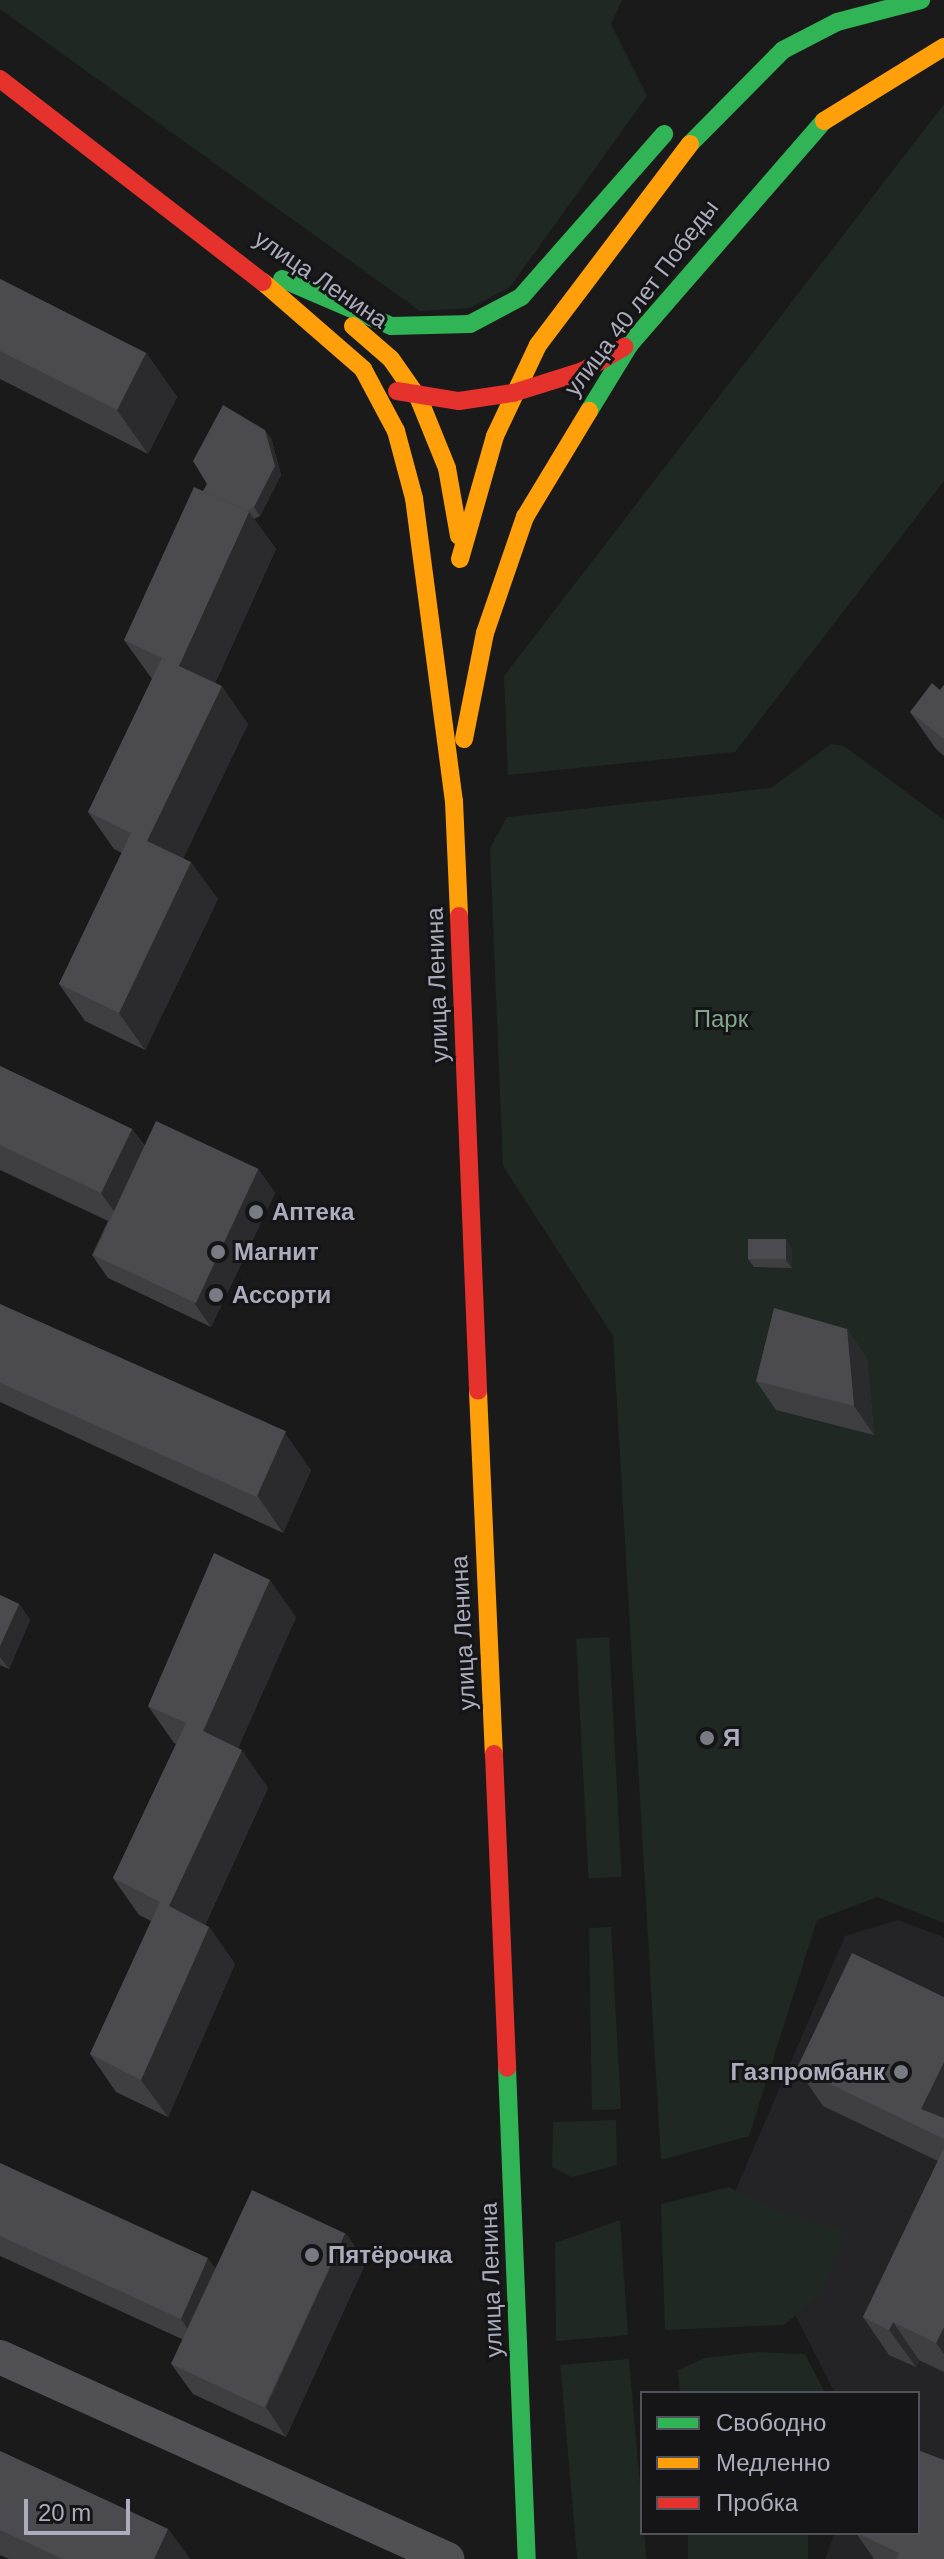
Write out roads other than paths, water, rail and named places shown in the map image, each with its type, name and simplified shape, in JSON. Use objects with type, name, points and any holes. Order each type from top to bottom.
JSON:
[{"type":"main road","name":"улица 40 лет Победы","points":[[460,559],[513,393],[558,311],[698,133],[783,50],[837,22],[921,0]]},
{"type":"main road","name":"улица 40 лет Победы","points":[[454,801],[485,633],[525,517],[630,344],[812,131],[853,98],[944,47]]},
{"type":"main road","points":[[703,100],[783,50]]},
{"type":"main road","name":"улица Ленина","points":[[0,79],[199,227],[363,369],[408,469],[447,705],[454,801],[527,2559]]},
{"type":"main road","points":[[282,279],[391,326],[429,331],[496,314],[521,297],[683,117]]},
{"type":"main road","name":"улица Ленина","points":[[199,227],[282,279],[378,346],[419,399],[454,495],[460,559],[458,588]]},
{"type":"main road","points":[[363,369],[419,399],[513,393],[583,371],[630,344]]},
{"type":"main road","name":"улица Ленина","points":[[447,705],[454,632]]},
{"type":"street","points":[[0,2357],[447,2559]]},
{"type":"place","name":"Аптека","points":[[256,1212]]},
{"type":"place","name":"Магнит","points":[[218,1252]]},
{"type":"place","name":"Ассорти","points":[[216,1295]]},
{"type":"place","name":"Я","points":[[707,1738]]},
{"type":"place","name":"Газпромбанк","points":[[901,2072]]},
{"type":"place","name":"Пятёрочка","points":[[312,2255]]},
{"type":"park label","name":"Парк","points":[[721,1019]]}]
